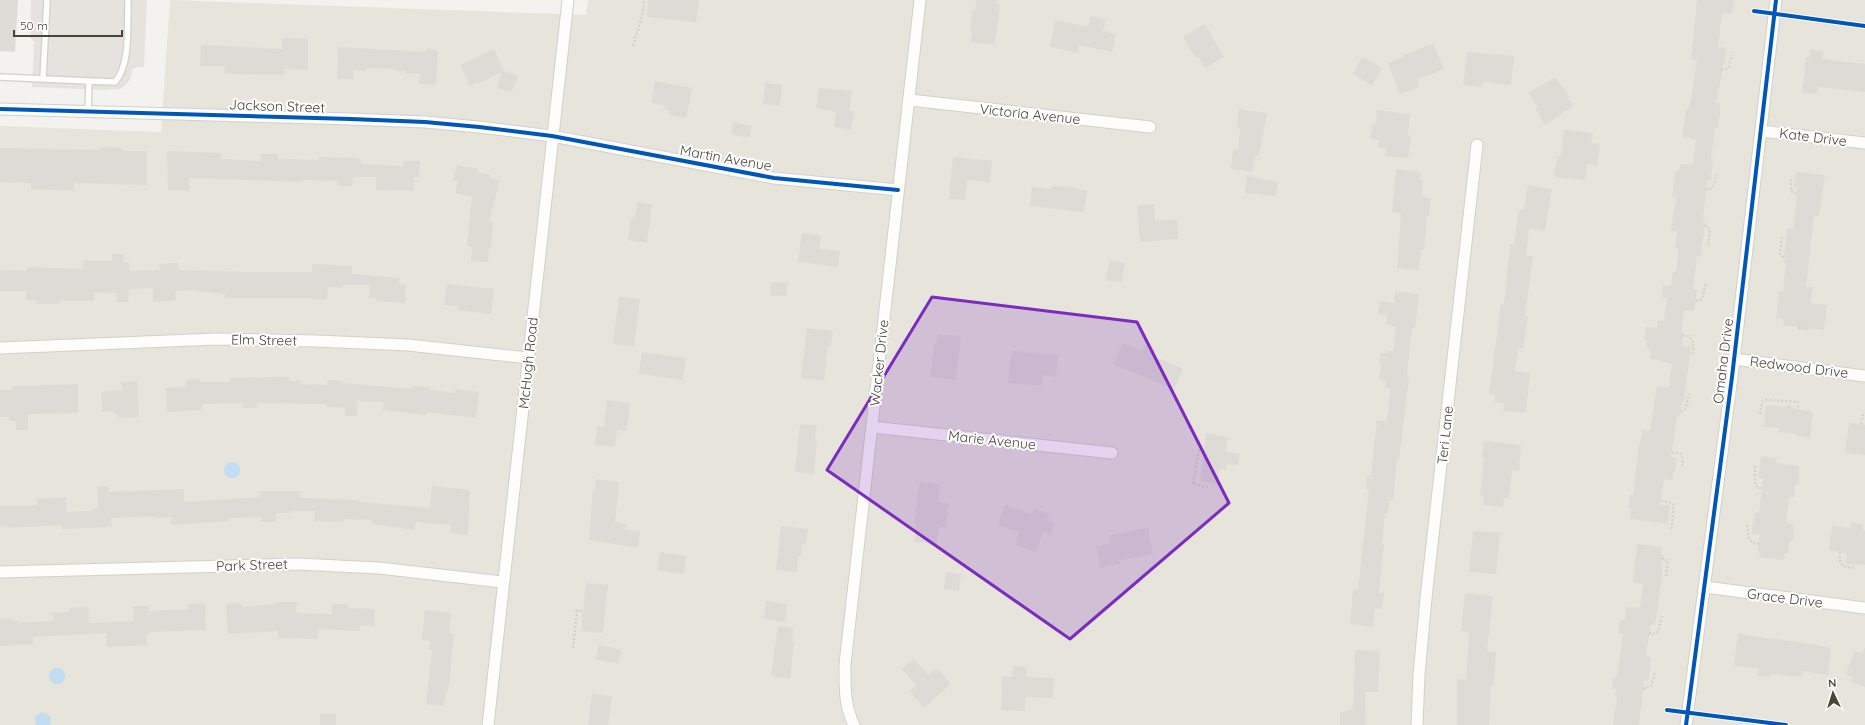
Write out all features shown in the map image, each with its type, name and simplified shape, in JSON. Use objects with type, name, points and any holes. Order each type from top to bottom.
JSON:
[{"type":"street","name":"McHugh Road","points":[[488,725],[502,582],[568,0]]},
{"type":"street","name":"Wacker Drive","points":[[854,725],[848,713],[845,694],[845,664],[898,190],[910,100],[920,0]]},
{"type":"street","name":"Omaha Drive","points":[[1686,725],[1734,359],[1776,0]]},
{"type":"street","name":"Victoria Avenue","points":[[910,100],[1150,127]]},
{"type":"street","name":"Jackson Street","points":[[0,109],[425,122],[552,136]]},
{"type":"street","name":"Kate Drive","points":[[1761,131],[1865,143]]},
{"type":"street","name":"Martin Avenue","points":[[552,136],[774,178],[898,190]]},
{"type":"street","name":"Teri Lane","points":[[1417,725],[1419,675],[1426,598],[1477,145]]},
{"type":"street","name":"Elm Street","points":[[0,348],[216,339],[272,340],[408,345],[528,358]]},
{"type":"street","name":"Redwood Drive","points":[[1734,359],[1865,376]]},
{"type":"street","name":"Marie Avenue","points":[[872,427],[1112,453]]},
{"type":"street","name":"Park Street","points":[[0,572],[298,564],[379,568],[502,582]]},
{"type":"street","name":"Grace Drive","points":[[1704,587],[1865,608]]},
{"type":"lane","points":[[43,79],[47,0]]},
{"type":"lane","points":[[0,78],[114,82],[120,76],[125,64],[128,0]]},
{"type":"lane","points":[[88,112],[89,81]]},
{"type":"path","points":[[633,46],[643,13],[644,0]]},
{"type":"path","points":[[1721,70],[1726,69],[1729,66],[1732,55]]},
{"type":"path","points":[[1706,189],[1709,190],[1713,186],[1717,174]]},
{"type":"path","points":[[1791,179],[1790,188],[1793,193],[1797,194]]},
{"type":"path","points":[[1705,225],[1710,229],[1708,247]]},
{"type":"path","points":[[1782,237],[1780,254],[1785,259]]},
{"type":"path","points":[[1696,301],[1702,299],[1706,283]]},
{"type":"path","points":[[1800,327],[1799,328],[1809,329]]},
{"type":"path","points":[[1683,336],[1688,336],[1693,340],[1693,356]]},
{"type":"path","points":[[1681,412],[1686,408],[1689,394]]},
{"type":"path","points":[[1760,414],[1762,402],[1766,400],[1798,402],[1798,409]]},
{"type":"path","points":[[1861,424],[1865,413]]},
{"type":"path","points":[[1204,451],[1199,450],[1193,484],[1208,487]]},
{"type":"path","points":[[1672,452],[1681,454],[1683,460],[1682,466]]},
{"type":"path","points":[[1756,466],[1755,484],[1758,488],[1762,488]]},
{"type":"path","points":[[1661,501],[1669,502],[1674,505],[1671,531]]},
{"type":"path","points":[[1747,525],[1749,538],[1754,543],[1759,544]]},
{"type":"path","points":[[1840,552],[1840,563],[1846,567],[1856,568]]},
{"type":"path","points":[[1662,558],[1668,561],[1666,577]]},
{"type":"path","points":[[573,648],[577,611],[583,611]]},
{"type":"path","points":[[1650,633],[1654,634],[1658,632],[1662,616]]},
{"type":"path","points":[[1643,689],[1651,686],[1655,672]]},
{"type":"highlighted area","points":[[932,297],[1137,322],[1229,503],[1070,639],[827,470]]},
{"type":"shaded area","points":[[31,0],[147,0],[144,67],[133,69],[130,80],[121,89],[103,90],[32,87],[34,42],[30,37]]},
{"type":"shaded area","points":[[170,0],[586,15],[588,0],[1865,0],[1865,725],[0,725],[0,126],[161,132]]},
{"type":"water","points":[[232,462],[239,467],[240,470],[235,477],[232,478],[225,473],[224,470],[229,463]]},
{"type":"water","points":[[54,668],[60,668],[65,673],[63,682],[60,684],[54,684],[49,679],[49,673]]},
{"type":"water","points":[[42,712],[50,716],[50,725],[36,725],[35,717]]},
{"type":"building","points":[[0,0],[18,0],[15,52],[0,51]]},
{"type":"building","points":[[648,0],[699,0],[696,22],[647,17]]},
{"type":"building","points":[[976,0],[997,0],[996,5],[1000,5],[995,45],[971,42],[972,32],[970,32],[972,11],[975,11]]},
{"type":"building","points":[[1697,0],[1734,0],[1732,14],[1722,13],[1718,47],[1727,48],[1716,103],[1720,103],[1720,114],[1718,129],[1715,128],[1711,158],[1713,158],[1711,181],[1707,180],[1701,257],[1697,256],[1693,289],[1697,290],[1694,311],[1684,310],[1681,331],[1683,332],[1682,346],[1691,347],[1684,402],[1682,402],[1680,416],[1677,416],[1671,457],[1677,458],[1675,472],[1673,472],[1673,480],[1664,479],[1660,505],[1670,506],[1668,524],[1630,519],[1631,508],[1628,508],[1630,495],[1633,495],[1642,430],[1650,431],[1657,386],[1669,388],[1672,364],[1660,362],[1660,360],[1650,359],[1651,350],[1646,349],[1647,340],[1644,340],[1646,327],[1657,328],[1658,320],[1664,321],[1667,298],[1662,298],[1663,285],[1671,286],[1673,272],[1676,272],[1679,249],[1675,248],[1677,231],[1671,231],[1676,198],[1672,197],[1675,172],[1680,168],[1681,164],[1693,165],[1696,139],[1682,137],[1686,110],[1689,110],[1691,100],[1697,59],[1691,59]]},
{"type":"building","points":[[1090,16],[1106,19],[1103,31],[1116,34],[1112,52],[1079,45],[1078,53],[1050,47],[1055,20],[1088,27]]},
{"type":"building","points":[[1205,24],[1224,57],[1205,68],[1199,58],[1197,58],[1191,51],[1183,37]]},
{"type":"building","points":[[282,38],[308,39],[308,70],[285,69],[284,75],[235,74],[224,73],[225,66],[200,66],[201,45],[282,49]]},
{"type":"building","points":[[1434,44],[1444,69],[1417,80],[1419,87],[1400,94],[1388,63],[1403,57],[1403,54],[1408,54]]},
{"type":"building","points":[[338,47],[427,52],[427,49],[438,50],[436,85],[419,84],[420,74],[406,73],[406,71],[396,71],[396,69],[367,68],[367,71],[354,70],[353,79],[337,79]]},
{"type":"building","points":[[494,49],[504,71],[518,76],[512,92],[497,88],[502,72],[478,84],[477,82],[470,86],[460,65]]},
{"type":"building","points":[[1810,50],[1823,51],[1822,59],[1865,64],[1865,92],[1818,87],[1817,94],[1802,93],[1806,57],[1809,58]]},
{"type":"building","points":[[1467,52],[1514,56],[1511,85],[1483,82],[1483,87],[1463,85]]},
{"type":"building","points":[[1362,57],[1382,68],[1372,86],[1353,74]]},
{"type":"building","points":[[1555,77],[1570,97],[1568,98],[1574,106],[1545,125],[1535,109],[1538,107],[1529,93]]},
{"type":"building","points":[[655,81],[692,88],[686,118],[669,115],[669,110],[664,109],[665,105],[651,103]]},
{"type":"building","points":[[765,83],[782,85],[780,106],[763,104]]},
{"type":"building","points":[[819,88],[852,91],[849,111],[854,112],[851,130],[834,127],[836,112],[816,108]]},
{"type":"building","points":[[1239,109],[1267,113],[1259,156],[1255,155],[1253,172],[1231,169],[1233,150],[1238,150],[1240,128],[1237,128]]},
{"type":"building","points":[[1377,110],[1410,114],[1408,136],[1411,136],[1408,158],[1385,156],[1386,148],[1378,147],[1379,140],[1370,139],[1372,126],[1376,123]]},
{"type":"building","points":[[733,122],[752,126],[749,138],[731,134]]},
{"type":"building","points":[[1564,130],[1593,133],[1591,143],[1600,144],[1597,166],[1587,164],[1585,180],[1554,177],[1557,156],[1561,157]]},
{"type":"building","points":[[101,147],[122,148],[122,151],[147,151],[147,185],[74,183],[74,191],[31,189],[31,183],[0,182],[0,148],[101,150]]},
{"type":"building","points":[[167,151],[221,153],[221,159],[261,161],[261,154],[278,154],[278,159],[319,160],[319,157],[354,158],[361,159],[361,164],[403,166],[403,161],[420,161],[419,177],[414,177],[414,191],[376,190],[376,177],[353,177],[352,186],[338,186],[338,181],[303,180],[303,182],[189,178],[189,191],[168,190]]},
{"type":"building","points":[[953,157],[992,161],[990,182],[967,180],[965,200],[949,199]]},
{"type":"building","points":[[457,165],[479,169],[478,172],[491,175],[490,178],[500,180],[489,221],[493,222],[491,248],[489,248],[488,262],[471,261],[472,247],[467,246],[472,197],[455,193],[458,181],[453,180]]},
{"type":"building","points":[[1396,169],[1421,172],[1420,180],[1423,181],[1422,197],[1431,198],[1429,216],[1427,216],[1424,250],[1421,250],[1419,270],[1397,268],[1401,213],[1392,212]]},
{"type":"building","points":[[1796,172],[1825,175],[1819,216],[1814,216],[1806,287],[1813,287],[1811,303],[1827,305],[1824,330],[1783,325],[1784,320],[1776,318],[1779,291],[1783,292],[1786,263],[1784,263],[1784,257],[1787,229],[1793,229],[1797,187],[1794,187]]},
{"type":"building","points":[[1247,176],[1278,182],[1276,196],[1245,193]]},
{"type":"building","points":[[1528,185],[1552,189],[1545,231],[1529,228],[1526,255],[1533,256],[1525,316],[1528,317],[1523,349],[1518,348],[1515,371],[1530,373],[1526,413],[1503,411],[1504,403],[1494,402],[1495,395],[1489,394],[1501,303],[1504,304],[1510,244],[1514,244],[1519,210],[1524,210]]},
{"type":"building","points":[[1052,186],[1076,187],[1076,189],[1087,190],[1084,212],[1030,206],[1032,187],[1052,189]]},
{"type":"building","points":[[637,202],[652,204],[647,243],[628,240],[631,218],[635,219]]},
{"type":"building","points":[[1154,204],[1155,221],[1177,219],[1178,239],[1140,242],[1137,206]]},
{"type":"building","points":[[802,233],[821,235],[819,249],[840,251],[838,267],[798,262]]},
{"type":"building","points":[[112,254],[124,254],[123,262],[129,262],[129,271],[160,270],[159,264],[178,263],[179,270],[249,272],[312,272],[312,264],[352,266],[352,274],[400,278],[399,284],[406,285],[405,303],[377,301],[377,298],[369,298],[370,285],[343,285],[343,288],[328,287],[327,300],[312,298],[225,298],[225,294],[187,290],[175,291],[176,300],[153,302],[153,288],[129,289],[128,302],[117,302],[117,293],[94,292],[94,301],[59,301],[59,304],[37,304],[37,301],[26,300],[26,291],[0,291],[0,270],[27,271],[27,267],[83,269],[83,261],[112,261]]},
{"type":"building","points":[[1109,261],[1125,263],[1122,282],[1106,280]]},
{"type":"building","points":[[771,282],[788,283],[786,296],[770,295]]},
{"type":"building","points":[[447,284],[494,289],[491,314],[457,310],[458,306],[444,305]]},
{"type":"building","points":[[1395,291],[1419,294],[1415,328],[1413,328],[1411,335],[1407,377],[1409,377],[1399,460],[1397,460],[1393,501],[1389,501],[1388,513],[1385,513],[1382,544],[1384,544],[1379,593],[1384,593],[1382,609],[1375,608],[1373,627],[1350,624],[1353,590],[1358,590],[1369,489],[1366,489],[1367,475],[1371,475],[1377,420],[1387,421],[1390,392],[1389,388],[1385,388],[1386,381],[1379,380],[1381,364],[1379,364],[1380,353],[1393,351],[1396,327],[1386,324],[1387,315],[1378,314],[1380,301],[1394,303]]},
{"type":"building","points":[[619,297],[640,299],[634,346],[613,344]]},
{"type":"building","points":[[807,328],[833,331],[831,347],[828,347],[824,381],[801,378]]},
{"type":"building","points":[[938,334],[961,336],[956,380],[930,377],[934,344],[936,344]]},
{"type":"building","points":[[1123,343],[1142,351],[1145,345],[1156,350],[1153,356],[1183,369],[1174,390],[1113,364]]},
{"type":"building","points":[[1012,351],[1058,355],[1056,377],[1043,375],[1042,386],[1008,383]]},
{"type":"building","points":[[642,352],[686,358],[683,380],[639,374]]},
{"type":"building","points":[[289,377],[289,381],[301,381],[301,384],[327,385],[328,380],[343,381],[343,383],[412,389],[413,386],[430,387],[429,390],[455,393],[455,389],[479,392],[476,418],[427,412],[427,415],[382,410],[383,402],[357,401],[357,416],[345,416],[345,408],[327,407],[327,404],[257,403],[257,408],[242,408],[242,403],[202,404],[202,410],[167,412],[166,388],[186,387],[186,380],[201,379],[201,382],[230,382],[230,378]]},
{"type":"building","points":[[137,381],[139,417],[118,418],[118,414],[113,414],[113,411],[102,412],[101,392],[122,390],[121,382]]},
{"type":"building","points":[[78,384],[78,413],[28,414],[28,430],[16,430],[16,421],[9,421],[9,417],[0,417],[0,390],[12,390],[12,386]]},
{"type":"building","points":[[607,400],[630,403],[627,431],[617,430],[615,447],[595,445],[597,426],[604,427]]},
{"type":"building","points":[[1789,404],[1792,408],[1813,412],[1810,438],[1797,436],[1797,434],[1779,432],[1779,428],[1764,427],[1766,405],[1785,407]]},
{"type":"building","points":[[1849,423],[1865,425],[1865,455],[1845,453]]},
{"type":"building","points":[[800,424],[817,425],[814,474],[795,472]]},
{"type":"building","points":[[1206,433],[1228,437],[1225,451],[1240,454],[1238,466],[1227,464],[1226,470],[1220,469],[1218,484],[1200,481]]},
{"type":"building","points":[[1484,441],[1521,445],[1519,471],[1512,470],[1509,498],[1504,498],[1503,507],[1483,505],[1484,496],[1480,495]]},
{"type":"building","points":[[1761,456],[1777,458],[1776,463],[1799,466],[1799,483],[1795,486],[1794,497],[1789,497],[1786,522],[1793,525],[1794,540],[1789,542],[1788,553],[1785,553],[1784,560],[1759,557],[1760,551],[1758,551],[1760,535],[1751,534],[1755,512],[1759,513],[1763,479],[1758,478]]},
{"type":"building","points":[[596,479],[619,482],[615,522],[626,524],[625,530],[640,531],[638,548],[589,540],[593,489],[595,490]]},
{"type":"building","points":[[920,481],[940,484],[938,502],[949,504],[946,527],[939,527],[937,544],[914,542],[916,524],[914,524]]},
{"type":"building","points":[[108,486],[109,492],[184,489],[184,502],[260,497],[260,491],[300,491],[300,498],[359,500],[359,502],[430,508],[432,486],[470,490],[468,535],[450,533],[451,525],[415,522],[414,530],[372,524],[372,520],[344,519],[344,522],[314,521],[315,511],[291,511],[291,513],[276,513],[276,522],[261,522],[261,517],[229,518],[229,521],[171,525],[171,517],[154,518],[154,516],[111,518],[112,527],[62,529],[61,525],[7,528],[8,526],[0,526],[0,506],[37,505],[37,499],[66,497],[67,512],[92,511],[92,509],[98,508],[97,487]]},
{"type":"building","points":[[1005,505],[1032,514],[1034,508],[1049,514],[1047,520],[1055,523],[1051,535],[1043,532],[1036,552],[1015,545],[1019,532],[998,525]]},
{"type":"building","points":[[1852,522],[1863,524],[1863,530],[1865,531],[1865,565],[1846,564],[1847,553],[1829,550],[1832,526],[1851,528]]},
{"type":"building","points":[[781,526],[808,529],[806,544],[802,544],[801,557],[798,556],[797,572],[776,570]]},
{"type":"building","points":[[1148,528],[1153,554],[1119,560],[1120,564],[1100,568],[1096,546],[1111,543],[1109,535]]},
{"type":"building","points":[[1473,531],[1500,533],[1496,574],[1469,572]]},
{"type":"building","points":[[1637,544],[1662,547],[1661,555],[1663,555],[1661,568],[1663,569],[1655,625],[1651,624],[1646,656],[1651,657],[1649,681],[1644,680],[1639,725],[1613,725],[1617,698],[1615,697],[1616,689],[1612,689],[1613,677],[1617,678],[1623,634],[1618,634],[1620,620],[1625,620],[1626,607],[1640,608],[1643,584],[1633,582]]},
{"type":"building","points":[[660,552],[686,556],[684,574],[657,570]]},
{"type":"building","points":[[946,572],[961,574],[959,591],[944,589]]},
{"type":"building","points":[[586,583],[608,585],[603,633],[581,631]]},
{"type":"building","points":[[1465,593],[1493,596],[1487,651],[1496,652],[1494,686],[1491,685],[1489,725],[1457,725],[1457,679],[1466,680],[1469,632],[1461,631]]},
{"type":"building","points":[[766,601],[787,604],[785,622],[764,619]]},
{"type":"building","points":[[275,602],[297,602],[296,613],[332,614],[332,604],[348,604],[348,608],[375,609],[374,626],[360,625],[360,631],[318,629],[318,639],[278,638],[278,631],[228,634],[226,604],[241,603],[242,607],[275,604]]},
{"type":"building","points":[[205,603],[206,630],[150,632],[150,634],[146,635],[147,645],[106,647],[106,633],[33,637],[33,644],[0,646],[0,619],[12,618],[12,621],[18,621],[19,623],[53,621],[52,613],[69,612],[69,608],[88,607],[89,623],[134,621],[133,606],[149,606],[149,611],[189,609],[188,604]]},
{"type":"building","points":[[425,610],[451,613],[449,633],[454,634],[448,692],[446,692],[444,706],[426,704],[432,650],[429,650],[430,641],[422,640]]},
{"type":"building","points":[[778,626],[793,628],[792,642],[794,642],[790,679],[771,676]]},
{"type":"building","points":[[1738,634],[1831,648],[1828,675],[1802,671],[1801,677],[1771,674],[1771,677],[1758,676],[1759,668],[1734,666]]},
{"type":"building","points":[[599,645],[622,650],[618,664],[596,659]]},
{"type":"building","points":[[1864,648],[1865,687],[1851,682],[1853,677],[1846,674],[1854,651],[1862,654]]},
{"type":"building","points":[[1355,650],[1380,651],[1378,692],[1365,692],[1366,725],[1340,725],[1340,712],[1353,709]]},
{"type":"building","points":[[914,659],[928,675],[937,668],[951,684],[924,708],[910,691],[916,685],[902,669]]},
{"type":"building","points":[[1013,666],[1027,667],[1026,677],[1054,678],[1053,698],[1025,697],[1025,711],[1001,710],[1002,676],[1012,677]]},
{"type":"building","points":[[592,694],[612,696],[608,725],[588,725]]},
{"type":"building","points":[[320,713],[336,714],[336,725],[320,725]]},
{"type":"cycle path","points":[[1686,725],[1732,377],[1776,0]]},
{"type":"cycle path","points":[[1754,11],[1865,26]]},
{"type":"cycle path","points":[[0,109],[425,122],[552,136],[774,178],[898,190]]},
{"type":"cycle path","points":[[1667,710],[1786,725]]}]
